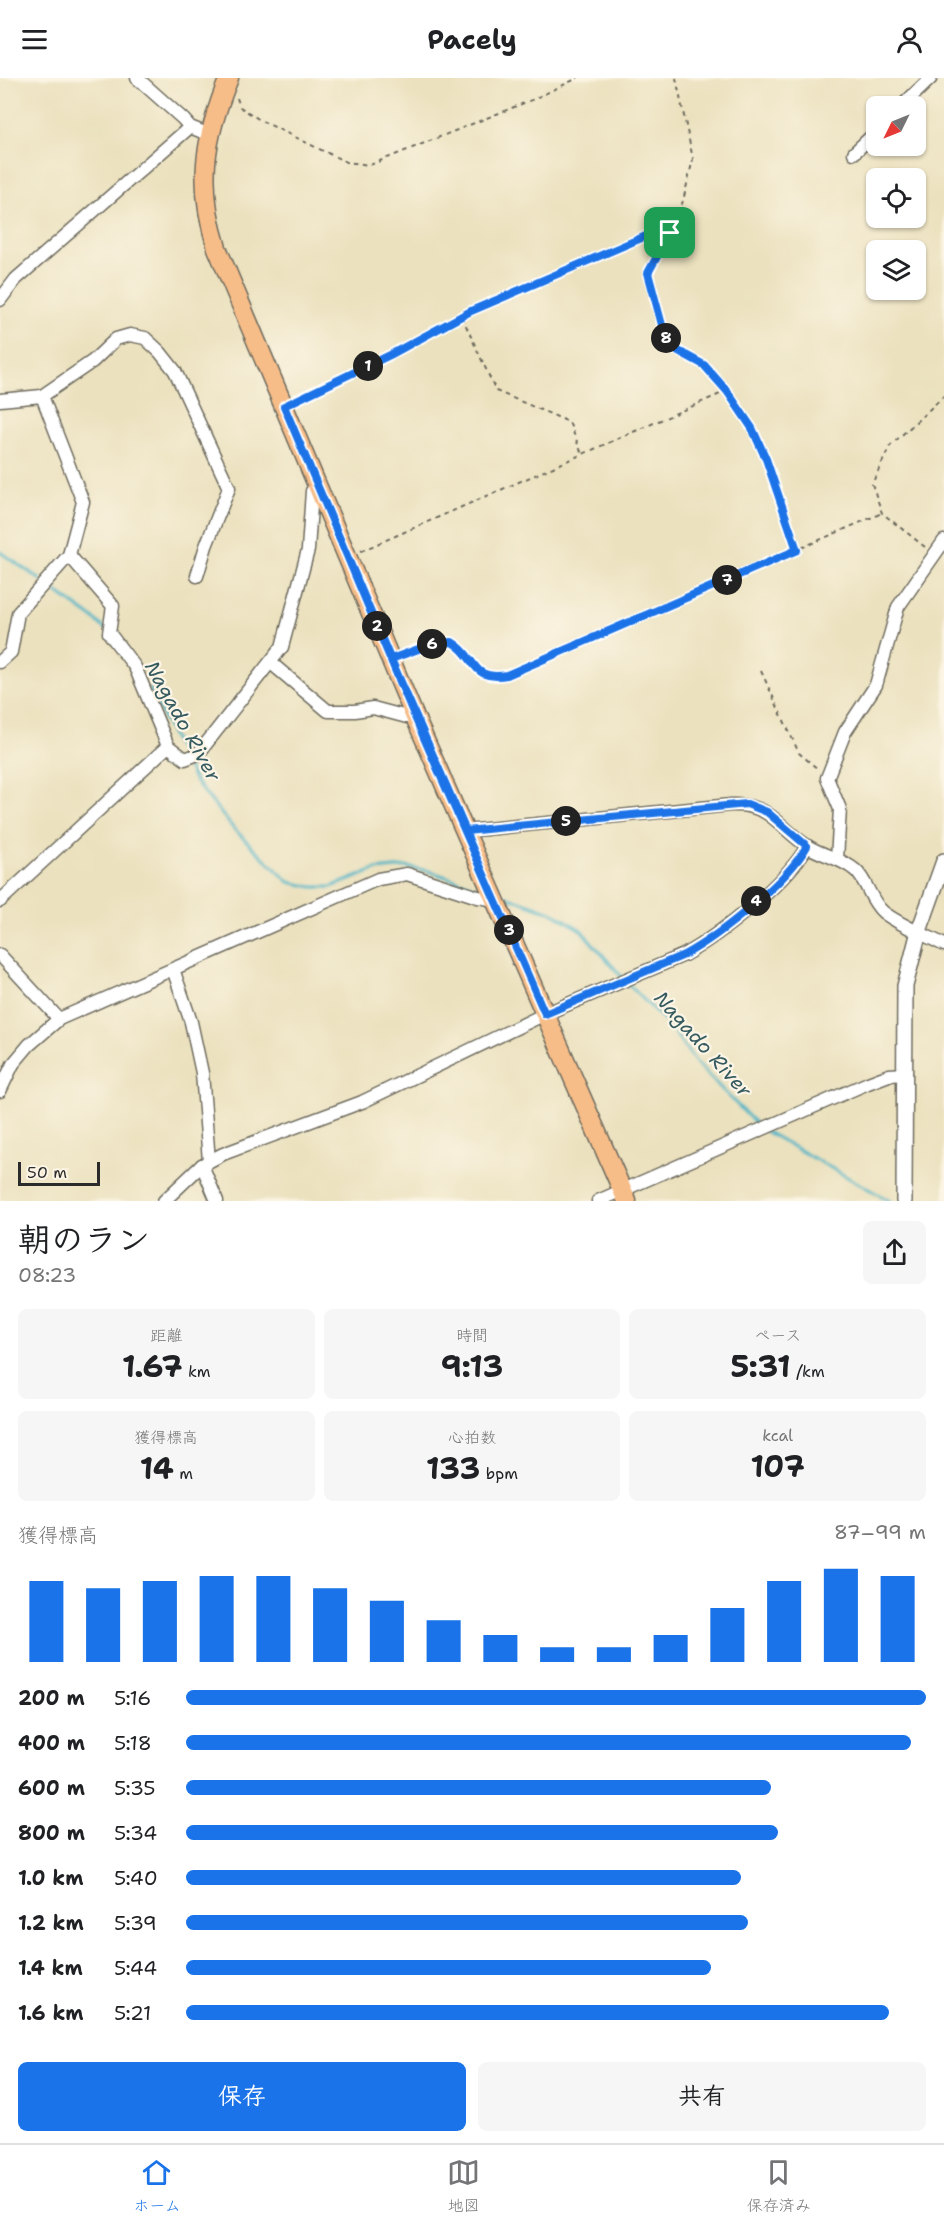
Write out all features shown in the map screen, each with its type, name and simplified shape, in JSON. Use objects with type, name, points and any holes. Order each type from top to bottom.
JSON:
[{"type":"main road","points":[[228,79],[210,135],[204,184],[209,221],[217,248],[414,715],[625,1195]]},
{"type":"street","points":[[137,78],[190,128],[210,135]]},
{"type":"street","points":[[912,96],[931,78]]},
{"type":"street","points":[[0,300],[16,279],[190,128]]},
{"type":"street","points":[[854,153],[866,142]]},
{"type":"street","points":[[0,400],[42,396],[93,361],[116,339],[130,335],[145,338],[175,371],[229,488],[197,576]]},
{"type":"street","points":[[0,662],[11,652],[18,613],[69,555],[83,502],[42,396]]},
{"type":"street","points":[[69,555],[112,606],[109,633],[135,667],[168,746],[185,759],[198,754],[282,647],[308,550],[312,490],[318,484]]},
{"type":"street","points":[[837,859],[840,809],[827,778],[845,732],[876,685],[898,607],[944,542]]},
{"type":"street","points":[[271,663],[328,711],[356,711],[373,708],[407,717],[414,715]]},
{"type":"street","points":[[0,901],[168,746]]},
{"type":"street","points":[[466,831],[747,804],[767,812],[807,846],[856,870],[880,909],[894,920],[944,945]]},
{"type":"street","points":[[164,1201],[206,1163],[243,1145],[362,1102],[545,1014],[684,955],[703,944],[775,885],[798,862],[807,846]]},
{"type":"street","points":[[904,1201],[905,986],[919,931],[944,861]]},
{"type":"street","points":[[0,1091],[13,1064],[60,1018],[378,879],[407,874],[478,897],[496,900]]},
{"type":"street","points":[[0,955],[60,1018]]},
{"type":"street","points":[[173,969],[191,1022],[202,1072],[206,1163],[217,1201]]},
{"type":"street","points":[[598,1201],[625,1195],[868,1083],[889,1075],[906,1074]]},
{"type":"path","points":[[228,79],[240,107],[260,120],[346,162],[370,165],[534,99],[578,78]]},
{"type":"path","points":[[676,78],[693,159],[683,201],[670,233],[648,273],[665,336],[673,348],[704,365],[727,391],[752,428],[766,459],[797,550]]},
{"type":"path","points":[[284,406],[390,355],[471,311],[646,236],[670,233]]},
{"type":"path","points":[[462,316],[496,390],[569,422],[582,454]]},
{"type":"path","points":[[347,557],[727,391]]},
{"type":"path","points":[[934,554],[882,513],[872,484],[890,446],[944,396]]},
{"type":"path","points":[[391,659],[435,643],[452,642],[467,655],[481,674],[507,675],[882,513]]},
{"type":"path","points":[[761,671],[799,753],[827,778]]},
{"type":"waterway","name":"Nagado River","points":[[0,552],[41,580]]},
{"type":"waterway","name":"Nagado River","points":[[48,586],[105,629]]},
{"type":"waterway","name":"Nagado River","points":[[150,689],[178,748]]},
{"type":"waterway","name":"Nagado River","points":[[185,762],[195,781],[233,828],[289,882],[313,887],[331,887],[375,870],[405,867],[429,871],[479,888]]},
{"type":"waterway","name":"Nagado River","points":[[506,896],[554,913],[581,930],[622,977]]},
{"type":"waterway","name":"Nagado River","points":[[626,982],[669,1025],[697,1064],[759,1127]]},
{"type":"waterway","name":"Nagado River","points":[[765,1131],[890,1201]]},
{"type":"route","points":[[670,233],[648,273],[665,336],[673,348],[704,365],[727,391],[752,428],[766,459],[797,550],[507,675],[499,677],[481,674],[458,645],[445,641],[391,659],[466,831],[747,804],[767,812],[807,846],[798,862],[775,885],[703,944],[684,955],[545,1014],[414,715],[284,406],[390,355],[471,311],[646,236],[670,233]]}]
